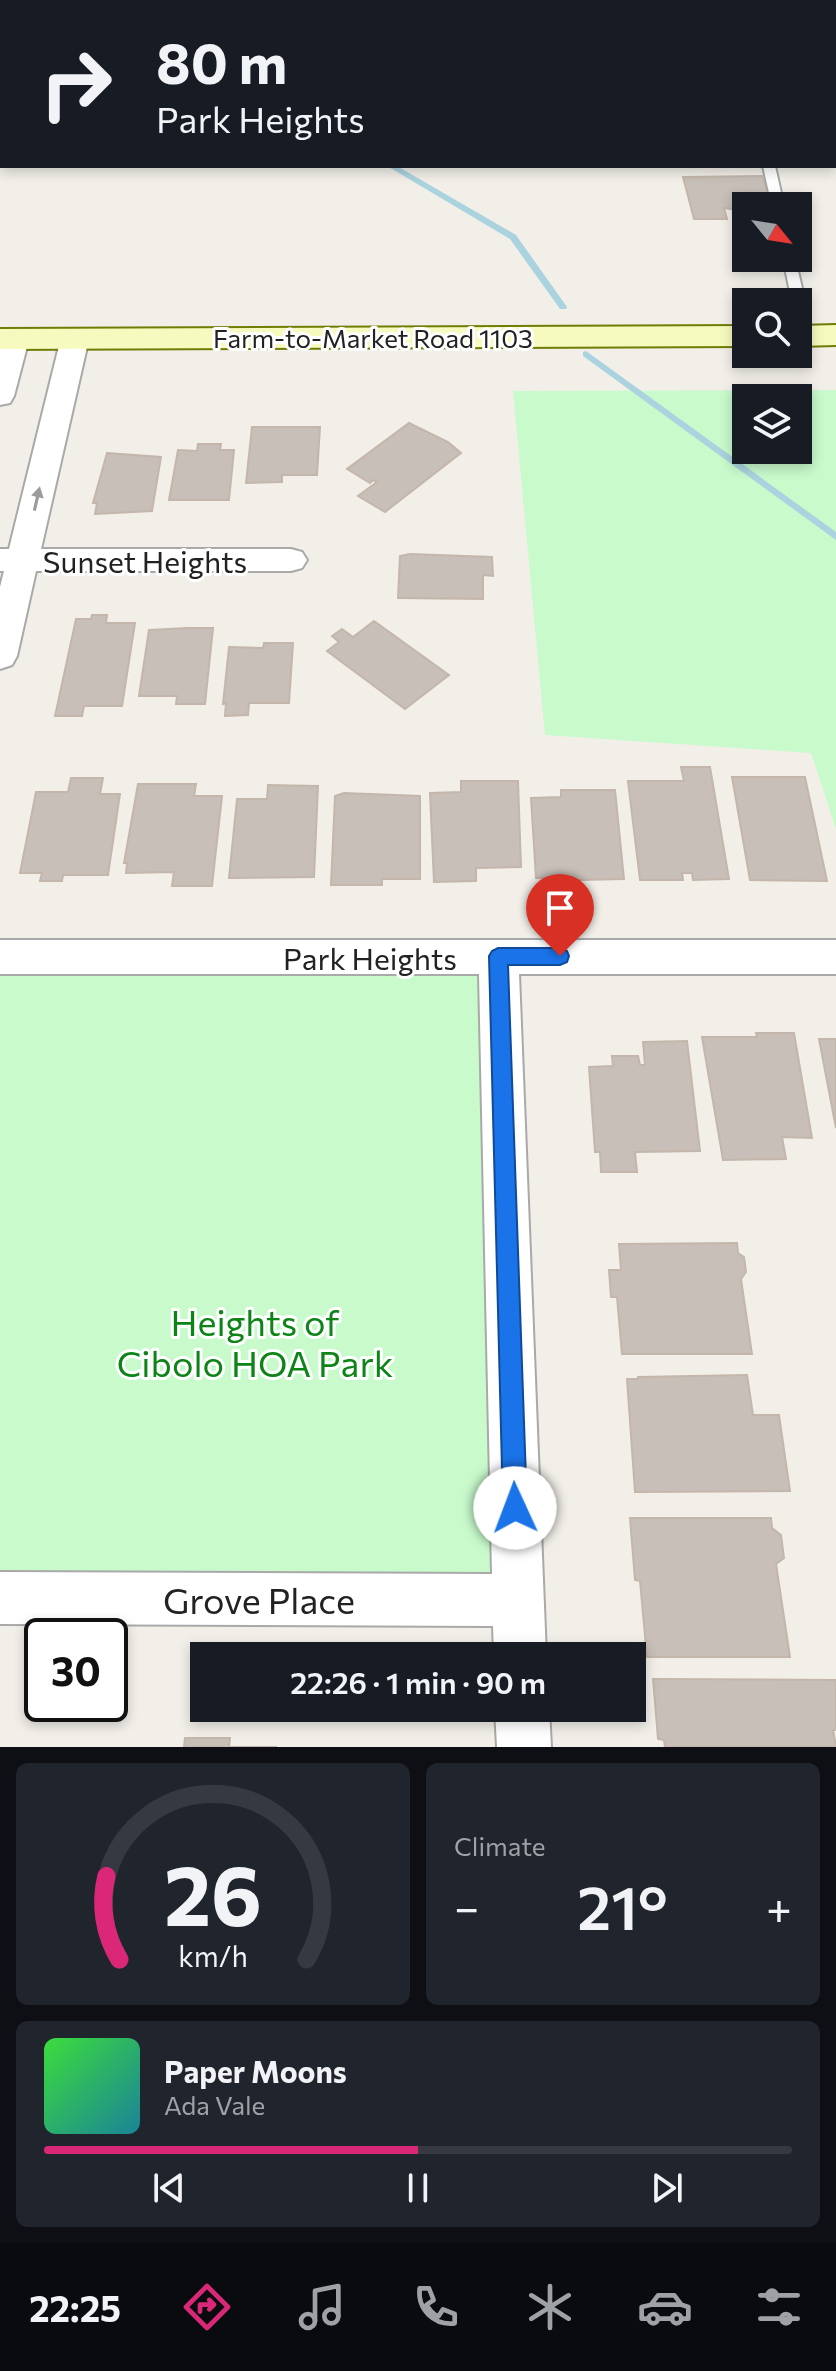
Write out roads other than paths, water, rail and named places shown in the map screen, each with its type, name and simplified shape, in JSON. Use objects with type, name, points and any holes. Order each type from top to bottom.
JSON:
[{"type":"main road","name":"Farm-to-Market Road 1103","points":[[7,339],[732,336]]},
{"type":"street","points":[[0,656],[11,560],[75,338]]},
{"type":"street","points":[[0,396],[7,339]]},
{"type":"street","name":"Sunset Heights","points":[[11,560],[291,560]]},
{"type":"street","points":[[498,956],[520,1642]]},
{"type":"street","name":"Park Heights","points":[[0,957],[836,957]]},
{"type":"street","name":"Grove Place","points":[[0,1598],[518,1600]]},
{"type":"street","points":[[523,1722],[524,1747]]},
{"type":"lane","points":[[769,168],[775,192]]},
{"type":"lane","points":[[793,272],[813,336]]},
{"type":"waterway","points":[[394,168],[513,237],[563,307]]},
{"type":"waterway","points":[[586,354],[836,537]]},
{"type":"park label","name":"Heights of Cibolo HOA Park","points":[[255,1342]]}]
